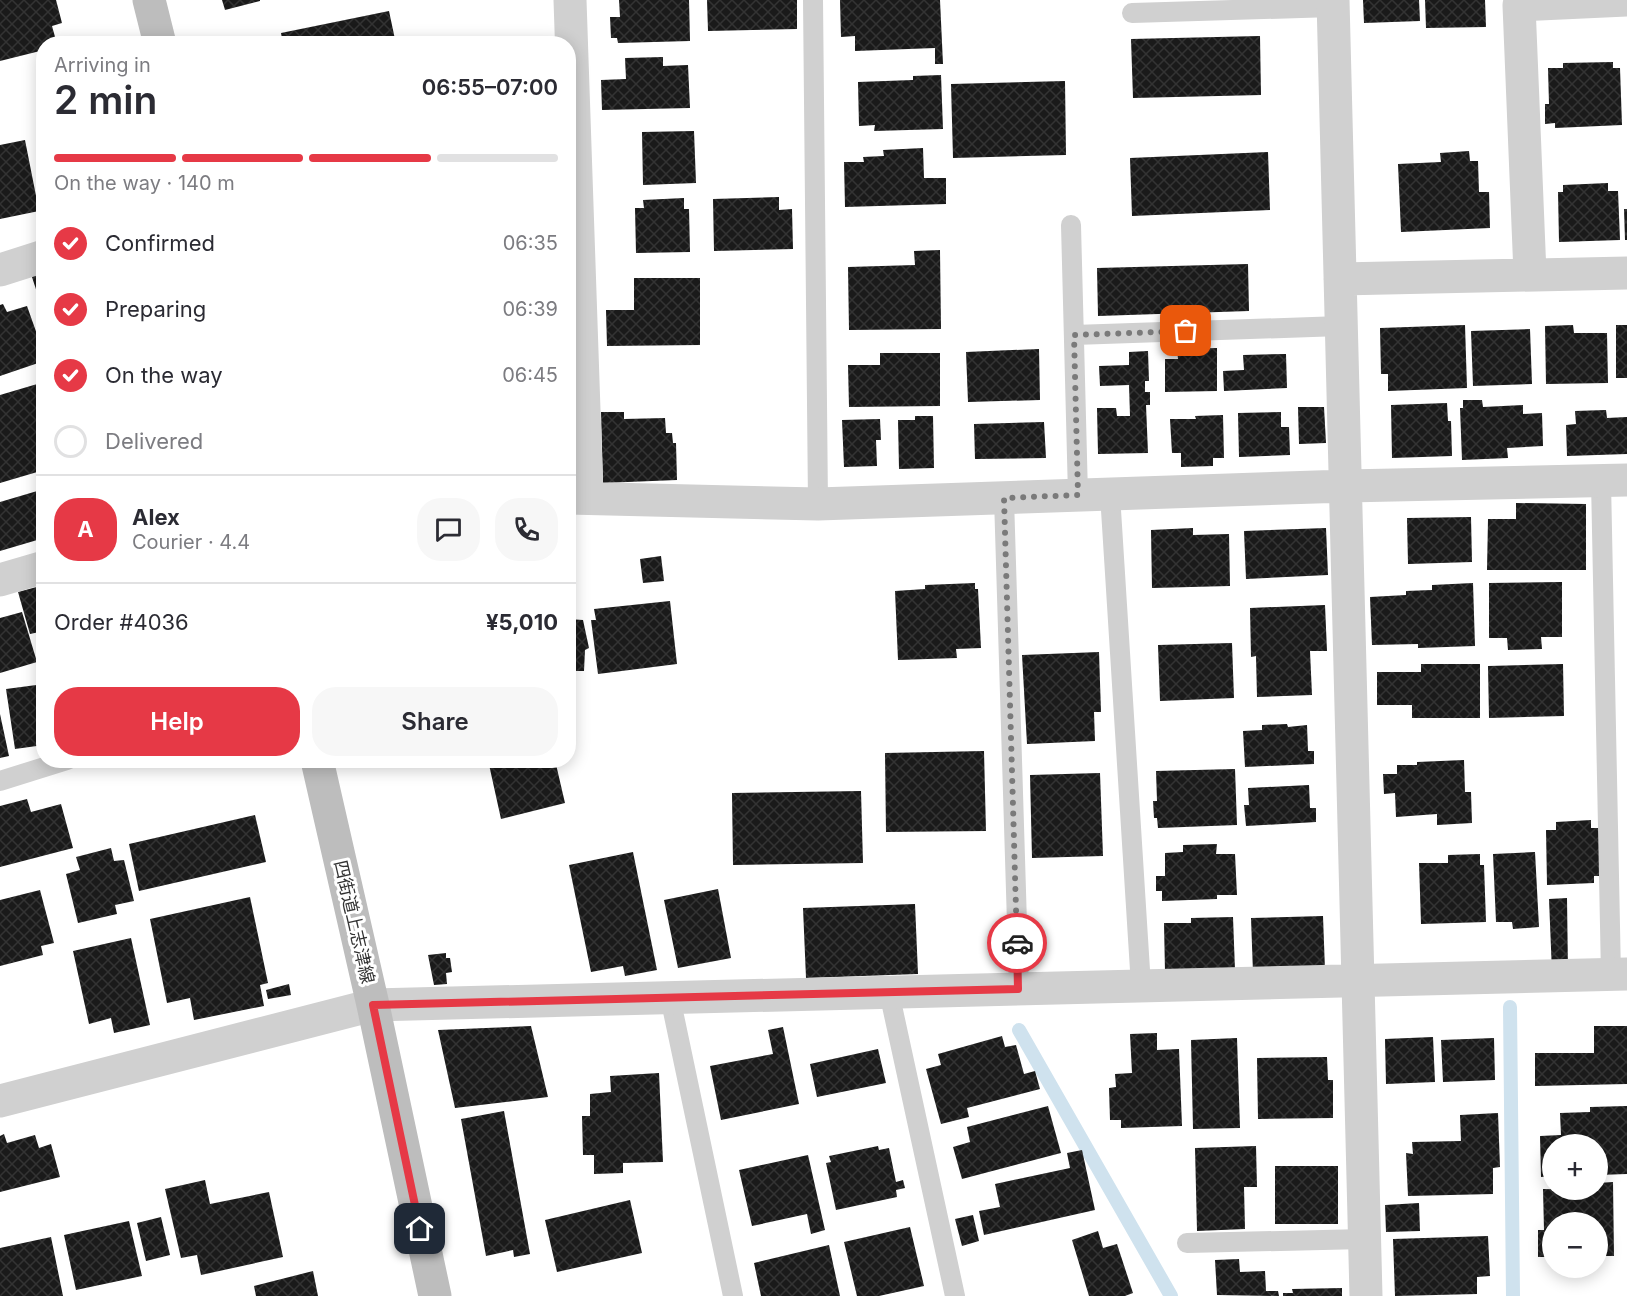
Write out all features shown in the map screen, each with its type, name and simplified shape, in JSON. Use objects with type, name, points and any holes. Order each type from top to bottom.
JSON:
[{"type":"main road","points":[[149,0],[158,36]]},
{"type":"main road","name":"四街道上志津線","points":[[319,768],[373,1005],[435,1296]]},
{"type":"street","points":[[570,0],[571,36]]},
{"type":"street","points":[[1530,274],[1519,4],[1627,0]]},
{"type":"street","points":[[1333,4],[1366,1296]]},
{"type":"street","points":[[0,270],[36,259]]},
{"type":"street","points":[[1340,279],[1627,273]]},
{"type":"street","points":[[576,374],[578,498],[818,504],[1346,486],[1614,480]]},
{"type":"street","points":[[0,580],[36,569]]},
{"type":"street","points":[[0,1101],[373,1005],[1619,975]]},
{"type":"lane","points":[[813,0],[818,504]]},
{"type":"lane","points":[[1132,13],[1333,4]]},
{"type":"lane","points":[[1071,225],[1078,495]]},
{"type":"lane","points":[[1074,335],[1341,326]]},
{"type":"lane","points":[[1614,480],[1619,975]]},
{"type":"lane","points":[[1110,494],[1141,986]]},
{"type":"lane","points":[[1004,498],[1018,989]]},
{"type":"lane","points":[[0,781],[41,768]]},
{"type":"lane","points":[[889,992],[955,1296]]},
{"type":"lane","points":[[670,997],[733,1296]]},
{"type":"lane","points":[[1187,1243],[1365,1239]]},
{"type":"building","points":[[0,0],[56,0],[62,23],[52,26],[55,36],[36,36],[36,52],[0,61]]},
{"type":"building","points":[[222,0],[260,0],[260,1],[225,10]]},
{"type":"building","points":[[619,0],[689,0],[690,41],[618,43],[617,38],[611,38],[610,17],[620,17]]},
{"type":"building","points":[[707,0],[797,0],[797,29],[708,31]]},
{"type":"building","points":[[840,0],[940,0],[943,64],[935,64],[935,48],[855,51],[855,36],[841,37]]},
{"type":"building","points":[[1363,0],[1419,0],[1420,21],[1364,23]]},
{"type":"building","points":[[1425,0],[1485,0],[1486,27],[1426,28]]},
{"type":"building","points":[[389,11],[394,36],[282,36],[281,33]]},
{"type":"building","points":[[1260,36],[1261,95],[1133,98],[1131,39]]},
{"type":"building","points":[[663,57],[663,66],[688,65],[690,108],[602,110],[601,80],[626,79],[625,58]]},
{"type":"building","points":[[1613,62],[1613,68],[1620,68],[1622,125],[1555,128],[1555,123],[1545,124],[1545,104],[1549,104],[1548,68],[1563,68],[1563,63]]},
{"type":"building","points":[[941,75],[943,129],[874,131],[875,125],[859,126],[858,82],[913,80],[913,76]]},
{"type":"building","points":[[1065,81],[1066,155],[953,158],[951,84]]},
{"type":"building","points":[[694,131],[696,183],[643,185],[642,132]]},
{"type":"building","points":[[25,140],[36,196],[36,212],[0,219],[0,145]]},
{"type":"building","points":[[923,148],[924,178],[946,178],[946,204],[845,207],[844,162],[864,162],[863,157],[884,156],[883,150]]},
{"type":"building","points":[[1469,151],[1470,161],[1478,161],[1479,192],[1489,192],[1490,228],[1401,232],[1398,164],[1441,162],[1440,153]]},
{"type":"building","points":[[1268,152],[1270,210],[1132,216],[1130,158]]},
{"type":"building","points":[[1608,183],[1608,191],[1618,191],[1620,240],[1559,242],[1558,192],[1563,192],[1563,185]]},
{"type":"building","points":[[779,197],[779,210],[792,209],[793,249],[714,251],[713,199]]},
{"type":"building","points":[[684,198],[684,209],[689,209],[690,252],[636,253],[635,208],[644,208],[643,200]]},
{"type":"building","points":[[1624,209],[1627,209],[1627,240],[1625,240]]},
{"type":"building","points":[[940,250],[941,329],[849,330],[848,267],[915,265],[914,251]]},
{"type":"building","points":[[1248,264],[1249,311],[1098,316],[1097,268]]},
{"type":"building","points":[[36,272],[36,289],[31,274]]},
{"type":"building","points":[[634,278],[700,278],[700,345],[607,346],[606,310],[634,310]]},
{"type":"building","points":[[3,304],[7,312],[27,306],[36,331],[36,364],[0,376],[0,305]]},
{"type":"building","points":[[1465,325],[1467,388],[1388,391],[1388,374],[1381,374],[1380,328]]},
{"type":"building","points":[[1573,325],[1574,333],[1607,333],[1608,383],[1546,384],[1545,326]]},
{"type":"building","points":[[1616,325],[1627,325],[1627,378],[1616,378]]},
{"type":"building","points":[[1530,329],[1532,384],[1473,386],[1471,331]]},
{"type":"building","points":[[1217,348],[1217,391],[1165,392],[1165,359],[1178,359],[1177,349]]},
{"type":"building","points":[[1039,349],[1040,400],[968,402],[966,352]]},
{"type":"building","points":[[1148,351],[1149,381],[1145,381],[1145,392],[1150,392],[1150,405],[1146,405],[1148,453],[1098,454],[1097,408],[1116,408],[1117,416],[1130,416],[1129,385],[1100,386],[1099,366],[1129,365],[1129,352]]},
{"type":"building","points":[[880,353],[940,353],[940,406],[849,407],[848,365],[880,365]]},
{"type":"building","points":[[1286,354],[1287,388],[1224,391],[1223,371],[1244,370],[1243,355]]},
{"type":"building","points":[[36,384],[36,472],[0,483],[0,395]]},
{"type":"building","points":[[1463,400],[1482,400],[1483,407],[1523,405],[1523,414],[1542,413],[1543,446],[1507,448],[1508,458],[1462,460],[1460,408],[1463,408]]},
{"type":"building","points":[[1447,403],[1448,421],[1451,421],[1452,456],[1392,458],[1391,405]]},
{"type":"building","points":[[1298,407],[1324,407],[1326,443],[1299,444]]},
{"type":"building","points":[[1606,410],[1607,418],[1627,417],[1627,454],[1567,456],[1566,425],[1576,424],[1575,411]]},
{"type":"building","points":[[601,412],[624,412],[624,419],[665,418],[666,433],[672,433],[673,443],[676,443],[677,480],[603,483]]},
{"type":"building","points":[[1281,412],[1281,427],[1289,427],[1290,455],[1239,457],[1238,413]]},
{"type":"building","points":[[1223,415],[1224,458],[1213,458],[1213,466],[1181,467],[1181,453],[1172,453],[1170,419],[1196,419],[1195,416]]},
{"type":"building","points":[[915,416],[933,416],[934,468],[899,469],[898,420],[915,420]]},
{"type":"building","points":[[880,419],[881,440],[876,440],[877,466],[844,467],[842,420]]},
{"type":"building","points":[[1044,422],[1046,458],[975,459],[974,424]]},
{"type":"building","points":[[36,491],[36,540],[0,551],[0,502]]},
{"type":"building","points":[[1516,503],[1586,504],[1586,570],[1487,570],[1488,519],[1516,519]]},
{"type":"building","points":[[1471,517],[1472,562],[1408,564],[1407,518]]},
{"type":"building","points":[[1193,528],[1193,535],[1229,534],[1230,586],[1152,588],[1151,530]]},
{"type":"building","points":[[1326,528],[1328,575],[1246,579],[1244,531]]},
{"type":"building","points":[[661,556],[664,581],[643,583],[640,559]]},
{"type":"building","points":[[1562,582],[1562,637],[1541,637],[1542,649],[1508,650],[1507,638],[1489,638],[1489,583]]},
{"type":"building","points":[[975,583],[975,589],[978,589],[981,648],[956,649],[957,658],[898,660],[895,591],[925,589],[925,585]]},
{"type":"building","points":[[1473,583],[1475,646],[1418,648],[1418,644],[1372,645],[1370,597],[1406,595],[1406,591],[1432,590],[1432,585]]},
{"type":"building","points":[[36,587],[36,633],[30,634],[18,592]]},
{"type":"building","points":[[670,601],[677,664],[598,674],[591,620],[596,620],[594,609]]},
{"type":"building","points":[[1325,605],[1327,651],[1310,651],[1312,695],[1257,697],[1256,656],[1251,657],[1250,608]]},
{"type":"building","points":[[22,612],[36,662],[0,673],[0,618]]},
{"type":"building","points":[[576,620],[583,620],[589,648],[585,650],[584,671],[576,671]]},
{"type":"building","points":[[1232,643],[1234,698],[1160,701],[1158,645]]},
{"type":"building","points":[[1099,652],[1101,712],[1094,712],[1095,741],[1027,744],[1022,655]]},
{"type":"building","points":[[1421,664],[1480,664],[1480,718],[1412,718],[1412,705],[1377,705],[1377,672],[1421,672]]},
{"type":"building","points":[[1563,664],[1564,716],[1489,718],[1488,666]]},
{"type":"building","points":[[36,685],[36,746],[15,749],[6,689]]},
{"type":"building","points":[[0,714],[9,756],[0,758]]},
{"type":"building","points":[[1287,724],[1288,727],[1307,725],[1308,751],[1314,751],[1314,764],[1245,767],[1243,731],[1262,730],[1262,725]]},
{"type":"building","points":[[984,751],[986,831],[886,832],[885,753]]},
{"type":"building","points":[[1464,760],[1465,792],[1471,792],[1472,823],[1437,825],[1437,814],[1396,817],[1395,793],[1384,794],[1383,774],[1397,774],[1397,765]]},
{"type":"building","points":[[490,768],[557,768],[565,803],[501,819]]},
{"type":"building","points":[[1235,769],[1237,825],[1158,828],[1157,818],[1154,818],[1153,801],[1157,801],[1156,771]]},
{"type":"building","points":[[1100,773],[1103,856],[1032,858],[1030,775]]},
{"type":"building","points":[[1309,785],[1310,808],[1316,808],[1316,822],[1246,826],[1244,805],[1249,805],[1248,788]]},
{"type":"building","points":[[861,791],[863,863],[733,865],[732,793]]},
{"type":"building","points":[[27,799],[31,812],[61,804],[73,848],[0,867],[0,806]]},
{"type":"building","points":[[255,815],[266,862],[139,891],[129,844]]},
{"type":"building","points":[[1591,820],[1591,828],[1599,828],[1601,876],[1594,876],[1594,883],[1547,885],[1546,830],[1556,830],[1556,822]]},
{"type":"building","points":[[1217,844],[1216,854],[1235,854],[1237,895],[1217,895],[1217,899],[1162,901],[1162,891],[1156,891],[1156,876],[1165,876],[1165,853],[1183,852],[1183,845]]},
{"type":"building","points":[[111,848],[114,861],[124,860],[134,901],[115,905],[117,914],[78,923],[66,874],[80,870],[76,857]]},
{"type":"building","points":[[633,852],[657,970],[625,976],[623,966],[591,972],[569,865]]},
{"type":"building","points":[[1535,852],[1539,927],[1513,929],[1512,922],[1496,922],[1493,854]]},
{"type":"building","points":[[1480,854],[1480,865],[1484,865],[1486,922],[1421,924],[1419,863],[1448,863],[1448,855]]},
{"type":"building","points":[[718,889],[731,958],[678,968],[664,900]]},
{"type":"building","points":[[40,890],[54,943],[41,946],[43,955],[0,966],[0,900]]},
{"type":"building","points":[[250,897],[268,983],[260,985],[264,1006],[194,1020],[190,998],[167,1003],[150,919]]},
{"type":"building","points":[[1567,898],[1568,972],[1552,973],[1549,899]]},
{"type":"building","points":[[915,904],[918,974],[806,978],[803,908]]},
{"type":"building","points":[[1323,916],[1325,970],[1253,973],[1251,918]]},
{"type":"building","points":[[1233,917],[1235,970],[1165,972],[1164,923],[1191,923],[1191,918]]},
{"type":"building","points":[[131,938],[150,1025],[114,1033],[111,1018],[89,1024],[73,951]]},
{"type":"building","points":[[446,953],[446,958],[450,958],[452,972],[446,973],[447,984],[434,985],[428,955]]},
{"type":"building","points":[[289,984],[291,995],[268,999],[266,990]]},
{"type":"building","points":[[531,1026],[548,1097],[455,1108],[438,1030]]},
{"type":"building","points":[[1594,1026],[1627,1026],[1627,1084],[1535,1086],[1535,1053],[1594,1053]]},
{"type":"building","points":[[783,1027],[799,1104],[721,1120],[710,1066],[773,1054],[768,1030]]},
{"type":"building","points":[[1157,1033],[1157,1050],[1179,1049],[1182,1126],[1121,1128],[1121,1120],[1110,1120],[1109,1088],[1116,1087],[1115,1074],[1132,1073],[1130,1034]]},
{"type":"building","points":[[1002,1036],[1005,1047],[1016,1045],[1024,1074],[1035,1071],[1040,1089],[967,1108],[969,1117],[941,1124],[926,1069],[941,1065],[938,1054]]},
{"type":"building","points":[[1433,1037],[1435,1082],[1386,1084],[1385,1039]]},
{"type":"building","points":[[1237,1038],[1240,1128],[1193,1129],[1191,1040]]},
{"type":"building","points":[[1494,1038],[1495,1080],[1443,1082],[1441,1040]]},
{"type":"building","points":[[878,1049],[886,1083],[817,1097],[810,1064]]},
{"type":"building","points":[[1327,1057],[1328,1080],[1333,1080],[1333,1118],[1258,1119],[1257,1058]]},
{"type":"building","points":[[659,1073],[663,1162],[623,1163],[623,1173],[594,1174],[594,1155],[583,1155],[582,1116],[590,1116],[590,1094],[611,1092],[610,1076]]},
{"type":"building","points":[[1048,1106],[1061,1153],[962,1179],[953,1147],[970,1142],[967,1127]]},
{"type":"building","points":[[1627,1106],[1627,1174],[1608,1175],[1608,1134],[1561,1134],[1560,1113],[1590,1112],[1590,1107]]},
{"type":"building","points":[[504,1111],[530,1254],[514,1257],[513,1250],[486,1256],[461,1119]]},
{"type":"building","points":[[1498,1113],[1500,1167],[1493,1168],[1493,1194],[1408,1196],[1406,1153],[1413,1154],[1412,1142],[1461,1141],[1460,1115]]},
{"type":"building","points":[[4,1134],[7,1143],[35,1135],[39,1148],[51,1144],[60,1177],[0,1192],[0,1136]]},
{"type":"building","points":[[1540,1136],[1542,1136],[1541,1177]]},
{"type":"building","points":[[878,1146],[879,1150],[889,1148],[896,1182],[903,1180],[905,1188],[896,1190],[897,1197],[836,1210],[826,1163],[831,1162],[829,1156]]},
{"type":"building","points":[[1256,1146],[1257,1187],[1244,1187],[1245,1229],[1197,1231],[1195,1148]]},
{"type":"building","points":[[1082,1150],[1095,1210],[984,1235],[979,1211],[1000,1207],[995,1184],[1070,1168],[1067,1153]]},
{"type":"building","points":[[808,1155],[825,1230],[811,1234],[807,1214],[752,1226],[739,1170]]},
{"type":"building","points":[[1275,1166],[1338,1166],[1338,1224],[1275,1224]]},
{"type":"building","points":[[205,1180],[210,1204],[269,1192],[283,1257],[201,1275],[197,1255],[181,1258],[165,1189]]},
{"type":"building","points":[[1608,1182],[1613,1182],[1614,1256],[1608,1256],[1608,1212],[1544,1212],[1543,1200],[1608,1200]]},
{"type":"building","points":[[630,1200],[642,1253],[557,1272],[545,1220]]},
{"type":"building","points":[[1419,1203],[1420,1231],[1386,1232],[1385,1205]]},
{"type":"building","points":[[973,1215],[979,1241],[962,1246],[955,1219]]},
{"type":"building","points":[[161,1217],[170,1255],[146,1261],[137,1223]]},
{"type":"building","points":[[129,1221],[142,1276],[76,1290],[64,1235]]},
{"type":"building","points":[[910,1227],[924,1286],[879,1296],[857,1296],[844,1242]]},
{"type":"building","points":[[1538,1230],[1542,1230],[1542,1257],[1538,1257]]},
{"type":"building","points":[[1098,1231],[1103,1248],[1117,1244],[1133,1293],[1125,1296],[1089,1296],[1072,1240]]},
{"type":"building","points":[[1488,1236],[1490,1276],[1477,1277],[1477,1294],[1395,1296],[1393,1239]]},
{"type":"building","points":[[51,1237],[63,1296],[0,1296],[0,1248]]},
{"type":"building","points":[[829,1245],[840,1296],[761,1296],[754,1263]]},
{"type":"building","points":[[1239,1259],[1240,1272],[1265,1271],[1266,1291],[1278,1291],[1279,1296],[1217,1295],[1215,1260]]},
{"type":"building","points":[[313,1271],[318,1296],[256,1296],[254,1286]]},
{"type":"building","points":[[1342,1288],[1342,1296],[1283,1296],[1283,1293],[1293,1293],[1292,1289]]},
{"type":"waterway","points":[[1510,1007],[1513,1296]]},
{"type":"waterway","points":[[1019,1030],[1171,1296]]},
{"type":"way so far","points":[[1017,943],[1004,498],[1078,495],[1074,335],[1186,331]]},
{"type":"route","points":[[420,1229],[373,1005],[1018,989],[1017,943]]}]
